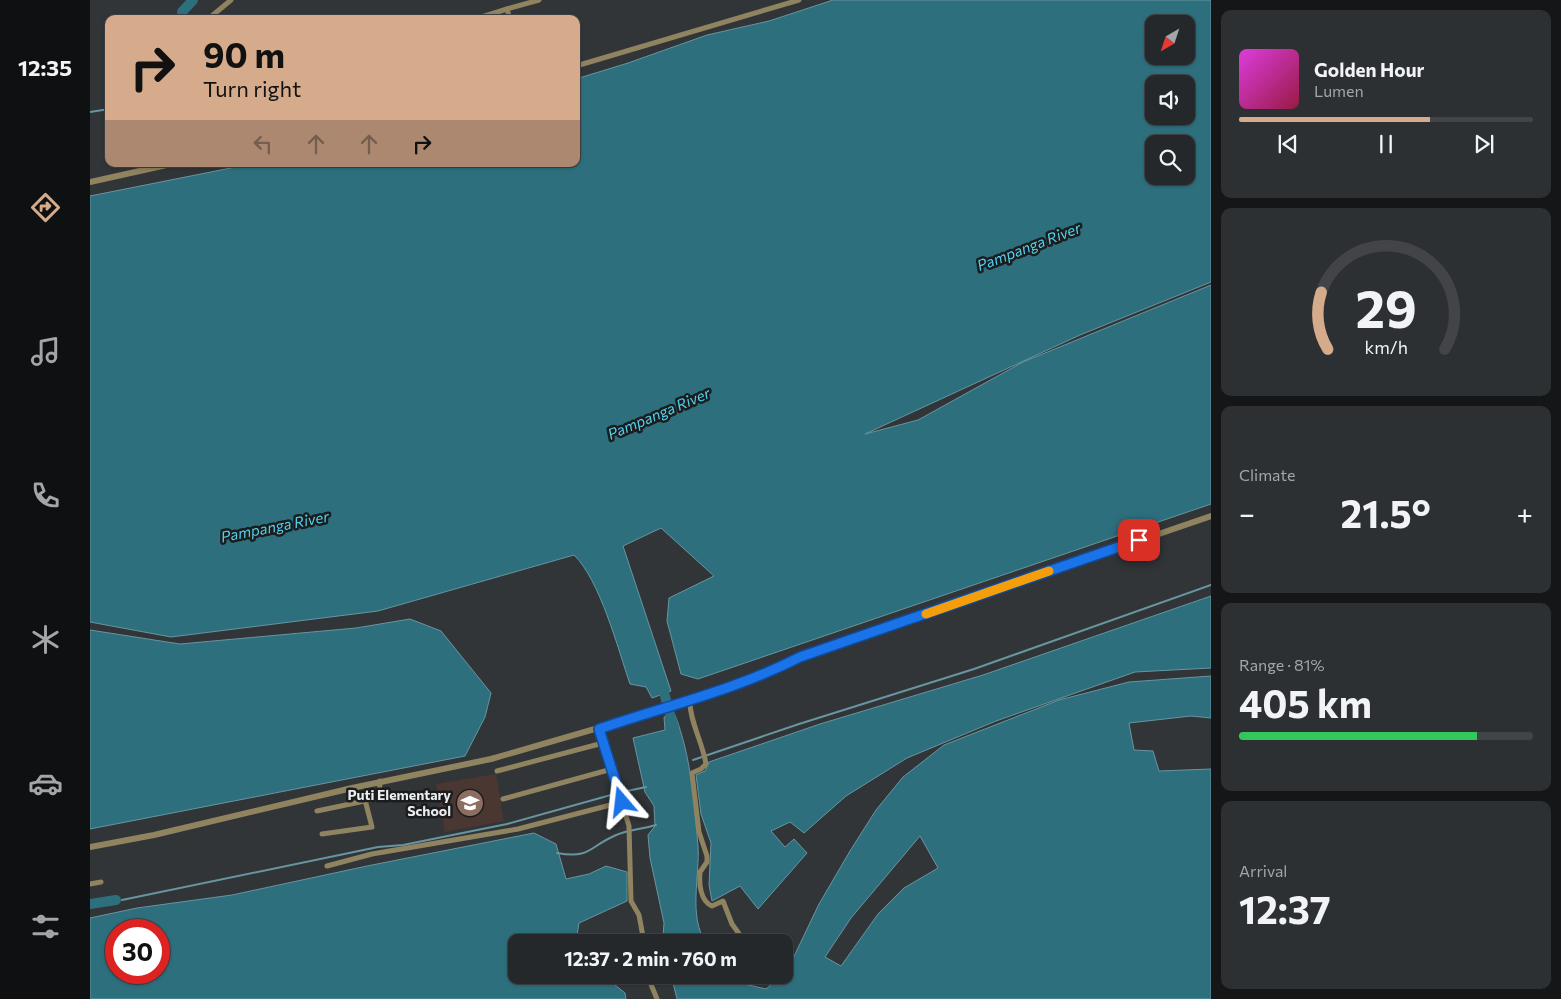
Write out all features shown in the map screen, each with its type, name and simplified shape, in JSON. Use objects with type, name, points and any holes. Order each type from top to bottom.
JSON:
[{"type":"street","points":[[213,15],[231,0]]},
{"type":"street","points":[[508,14],[540,0]]},
{"type":"street","points":[[580,65],[799,0]]},
{"type":"street","points":[[90,182],[158,167]]},
{"type":"street","points":[[90,847],[154,835],[380,781],[491,759],[599,729],[645,713],[681,704],[768,674],[800,657],[1211,516]]},
{"type":"street","points":[[690,701],[690,709],[706,764],[701,769],[692,773],[699,832],[707,856],[700,872],[703,897],[707,904],[712,906],[723,902],[732,924],[739,934]]},
{"type":"street","points":[[599,729],[629,826],[631,841],[631,901],[639,916],[642,934]]},
{"type":"street","points":[[497,771],[602,743]]},
{"type":"street","points":[[503,799],[612,769]]},
{"type":"street","points":[[317,811],[379,798],[380,781]]},
{"type":"street","points":[[322,834],[372,827],[364,800]]},
{"type":"street","points":[[327,866],[372,854],[505,830],[518,830],[622,802]]},
{"type":"street","points":[[90,884],[101,882]]},
{"type":"street","points":[[651,984],[657,999]]},
{"type":"shaded area","name":"Puti Elementary School","points":[[496,774],[504,821],[445,832],[436,784]]},
{"type":"water","name":"Pampanga River","points":[[833,0],[1211,0],[1211,282],[1080,335],[865,434],[918,420],[1023,362],[1211,285],[1211,504],[698,679],[681,674],[667,621],[669,598],[714,576],[661,528],[623,546],[671,691],[652,698],[646,687],[630,684],[600,598],[583,566],[574,555],[378,611],[171,637],[90,622],[90,196],[236,167],[580,167],[580,78],[707,35],[769,21]]},
{"type":"water","points":[[1211,596],[1211,668],[1135,672],[996,721],[907,758],[846,796],[804,833],[790,822],[771,831],[785,847],[794,839],[807,853],[758,909],[740,886],[712,901],[709,885],[711,843],[701,814],[696,775],[705,771],[709,762],[820,724],[983,675]]},
{"type":"water","points":[[410,619],[441,631],[491,693],[485,717],[465,756],[90,829],[90,630],[180,644],[356,628]]},
{"type":"water","points":[[1211,676],[1211,718],[1191,716],[1129,723],[1134,750],[1153,751],[1159,771],[1211,769],[1211,999],[677,999],[673,984],[744,984],[766,989],[772,984],[793,984],[793,958],[819,904],[876,810],[903,777],[944,745],[1059,700],[1129,682]],"holes":[[[920,836],[938,868],[904,888],[878,914],[841,966],[825,957],[851,918]]]},
{"type":"water","points":[[675,715],[685,747],[691,779],[698,846],[696,909],[697,921],[702,934],[663,934],[664,923],[650,858],[648,835],[655,826],[654,806],[645,792],[633,738],[665,730],[664,717]]},
{"type":"water","points":[[534,833],[556,844],[566,879],[589,874],[606,866],[627,872],[627,901],[579,923],[577,934],[508,934],[508,984],[615,984],[625,993],[626,999],[90,999],[90,918],[137,908],[232,895]]},
{"type":"waterway","points":[[182,15],[182,12],[193,0]]},
{"type":"waterway","points":[[90,112],[105,110]]},
{"type":"waterway","points":[[693,760],[799,724],[974,669],[1211,585]]},
{"type":"waterway","points":[[658,683],[663,689],[674,728]]},
{"type":"waterway","points":[[627,791],[646,787]]},
{"type":"waterway","points":[[122,900],[378,847],[403,845],[507,824],[618,793]]},
{"type":"waterway","points":[[557,853],[583,853],[619,834],[656,825]]},
{"type":"waterway","points":[[90,904],[116,900]]},
{"type":"slow traffic","points":[[926,614],[1049,571]]},
{"type":"place","name":"Puti Elementary School","points":[[470,803]]},
{"type":"route","points":[[622,802],[599,729],[645,713],[681,704],[768,674],[800,657],[1139,540]]}]
